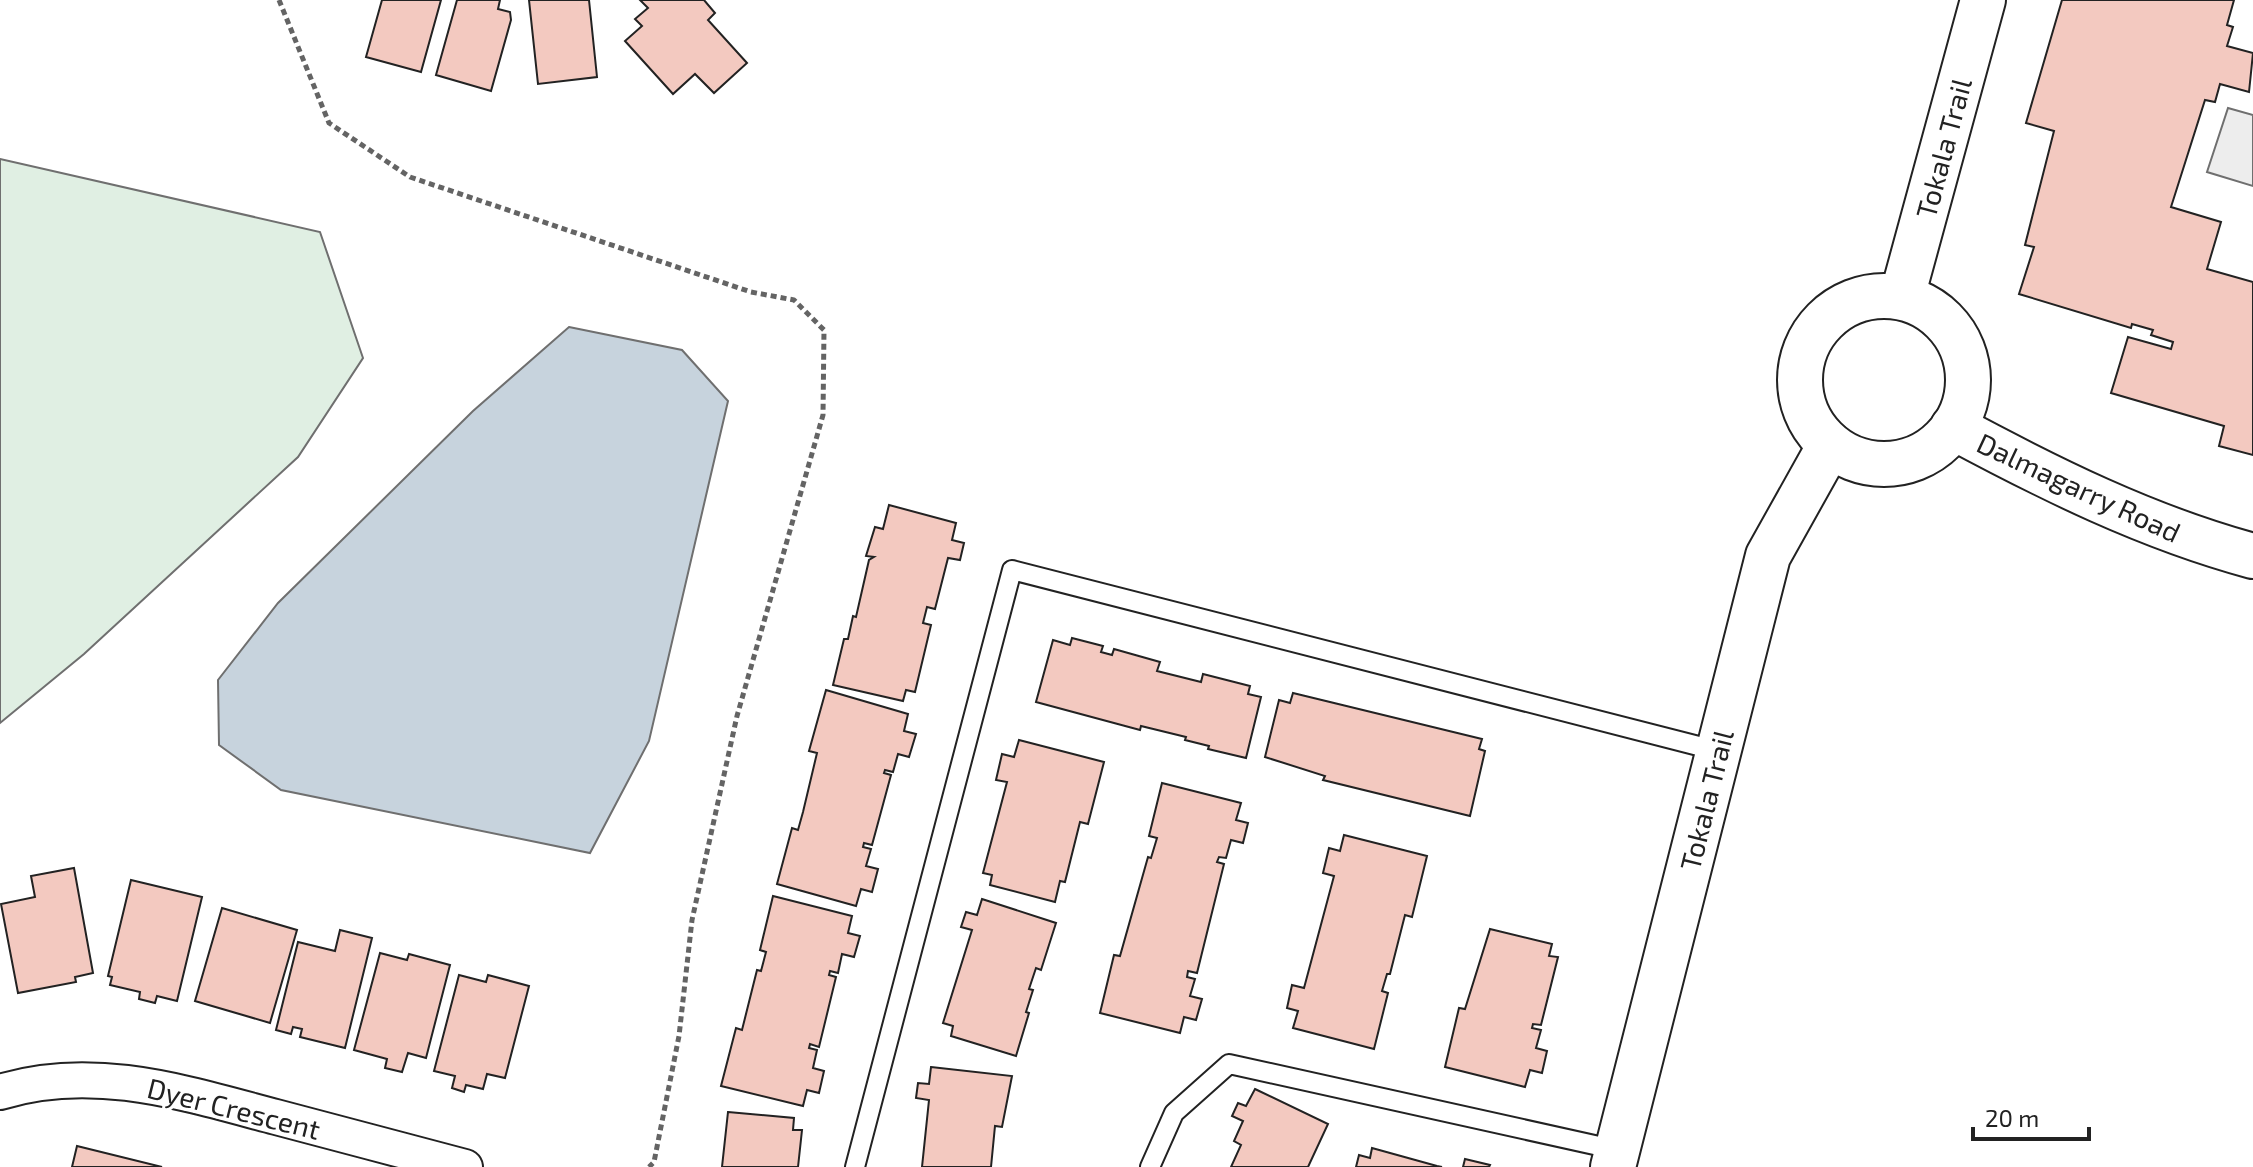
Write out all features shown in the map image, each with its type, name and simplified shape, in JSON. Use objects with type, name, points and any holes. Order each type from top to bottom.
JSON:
[{"type":"street","name":"Tokala Trail","points":[[1902,297],[1983,0]]},
{"type":"street","points":[[1874,295],[1902,297],[1927,307],[1948,325],[1962,349],[1968,376],[1965,402],[1953,427],[1934,448],[1909,460],[1882,464],[1854,459],[1830,445],[1812,424],[1801,398],[1799,370],[1808,343],[1824,320],[1847,303],[1874,295]]},
{"type":"street","name":"Dalmagarry Road","points":[[1953,427],[2093,500],[2198,541],[2253,556]]},
{"type":"street","name":"Tokala Trail","points":[[1615,1159],[1768,556],[1830,445]]},
{"type":"street","name":"Dyer Crescent","points":[[0,1092],[28,1083],[83,1077],[165,1087],[465,1167]]},
{"type":"lane","points":[[855,1167],[1012,570],[1718,751]]},
{"type":"lane","points":[[1150,1167],[1174,1113],[1229,1064],[1615,1159]]},
{"type":"path","points":[[279,0],[329,123],[410,177],[751,292],[794,300],[824,330],[823,415],[737,716],[692,920],[679,1036],[654,1162],[649,1167]]},
{"type":"green space","points":[[0,159],[320,232],[363,358],[298,457],[84,654],[0,723]]},
{"type":"shaded area","points":[[2228,108],[2253,115],[2253,186],[2207,172]]},
{"type":"shaded area","points":[[569,327],[682,350],[728,401],[649,741],[590,853],[281,790],[219,745],[218,680],[278,603],[473,411]]},
{"type":"building","points":[[382,0],[441,0],[421,72],[366,57]]},
{"type":"building","points":[[457,0],[500,0],[498,9],[510,12],[511,20],[491,91],[436,75]]},
{"type":"building","points":[[529,0],[589,0],[597,77],[538,84]]},
{"type":"building","points":[[640,0],[704,0],[715,13],[708,20],[747,63],[714,93],[695,74],[673,94],[625,41],[642,26],[635,19],[648,8]]},
{"type":"building","points":[[2062,0],[2234,0],[2227,25],[2233,27],[2227,46],[2253,53],[2249,92],[2220,84],[2215,102],[2205,100],[2171,207],[2221,222],[2207,269],[2253,282],[2253,455],[2219,446],[2224,426],[2111,393],[2128,337],[2171,349],[2173,342],[2151,335],[2153,330],[2132,324],[2131,328],[2019,294],[2034,247],[2025,245],[2054,131],[2026,123]]},
{"type":"building","points":[[889,505],[956,523],[952,540],[964,543],[960,560],[948,558],[935,609],[927,607],[923,623],[931,625],[915,692],[906,690],[903,701],[833,685],[844,639],[848,639],[853,616],[856,617],[869,560],[874,557],[866,556],[875,527],[883,529]]},
{"type":"building","points":[[1072,638],[1103,646],[1101,652],[1112,655],[1114,649],[1160,662],[1157,671],[1201,682],[1203,674],[1250,686],[1248,694],[1261,697],[1246,758],[1208,749],[1209,746],[1185,740],[1186,737],[1141,726],[1140,730],[1036,702],[1053,640],[1070,645]]},
{"type":"building","points":[[826,690],[908,714],[904,731],[916,734],[909,757],[898,754],[893,772],[885,770],[884,773],[891,775],[872,845],[864,843],[863,847],[871,849],[866,866],[878,869],[872,892],[861,889],[856,906],[777,884],[792,828],[798,830],[803,812],[817,753],[809,751]]},
{"type":"building","points":[[1293,693],[1482,739],[1479,749],[1485,751],[1470,816],[1323,780],[1325,776],[1265,757],[1279,700],[1290,703]]},
{"type":"building","points":[[1019,740],[1104,762],[1088,824],[1080,822],[1065,882],[1060,881],[1055,902],[990,885],[992,875],[983,873],[1007,782],[996,780],[1002,754],[1014,757]]},
{"type":"building","points":[[1162,783],[1241,803],[1236,820],[1248,823],[1243,843],[1231,840],[1226,858],[1219,857],[1217,862],[1224,864],[1197,973],[1188,971],[1187,977],[1195,979],[1190,996],[1202,999],[1196,1020],[1184,1017],[1180,1033],[1100,1013],[1114,955],[1120,956],[1148,857],[1151,858],[1157,838],[1149,836]]},
{"type":"building","points":[[1344,835],[1427,856],[1412,917],[1405,915],[1390,974],[1387,974],[1382,991],[1388,993],[1374,1049],[1293,1028],[1298,1011],[1287,1008],[1292,985],[1304,988],[1334,876],[1323,873],[1329,848],[1340,851]]},
{"type":"building","points":[[74,868],[93,973],[75,977],[76,982],[18,993],[1,904],[35,897],[31,876]]},
{"type":"building","points":[[131,880],[202,897],[177,1001],[157,996],[155,1003],[139,999],[140,992],[110,985],[112,977],[108,976]]},
{"type":"building","points":[[773,896],[852,916],[848,933],[860,936],[854,957],[842,954],[838,973],[830,971],[829,975],[836,977],[819,1047],[810,1044],[809,1048],[817,1050],[813,1068],[824,1071],[819,1093],[807,1090],[803,1106],[721,1086],[736,1028],[742,1030],[757,970],[761,971],[766,952],[760,950]]},
{"type":"building","points":[[982,899],[1056,923],[1041,970],[1036,968],[1029,989],[1033,990],[1026,1012],[1029,1013],[1016,1056],[951,1036],[953,1026],[943,1023],[972,930],[961,927],[966,912],[977,915]]},
{"type":"building","points":[[222,908],[297,930],[270,1023],[195,1001]]},
{"type":"building","points":[[1490,929],[1552,944],[1549,956],[1558,957],[1541,1025],[1533,1024],[1532,1028],[1541,1030],[1536,1048],[1547,1051],[1542,1073],[1530,1070],[1525,1087],[1445,1067],[1459,1008],[1465,1009]]},
{"type":"building","points":[[340,930],[372,938],[345,1048],[300,1037],[302,1029],[293,1027],[291,1034],[276,1030],[298,942],[335,951]]},
{"type":"building","points":[[380,953],[407,960],[409,954],[450,965],[426,1058],[408,1053],[402,1072],[385,1068],[387,1059],[354,1050]]},
{"type":"building","points":[[459,975],[486,982],[488,975],[529,986],[505,1078],[487,1074],[483,1089],[466,1085],[464,1092],[452,1088],[455,1076],[434,1071]]},
{"type":"building","points":[[931,1067],[1012,1076],[1002,1127],[995,1126],[991,1167],[922,1167],[929,1100],[916,1098],[918,1083],[929,1084]]},
{"type":"building","points":[[1255,1089],[1328,1124],[1308,1167],[1231,1167],[1241,1145],[1234,1141],[1243,1121],[1232,1116],[1238,1103],[1246,1106]]},
{"type":"building","points":[[728,1112],[794,1118],[793,1130],[802,1130],[798,1167],[722,1167]]},
{"type":"building","points":[[77,1146],[162,1167],[72,1167]]},
{"type":"building","points":[[1372,1148],[1442,1167],[1356,1167],[1359,1155],[1370,1158]]},
{"type":"building","points":[[1465,1159],[1490,1165],[1463,1167]]}]
